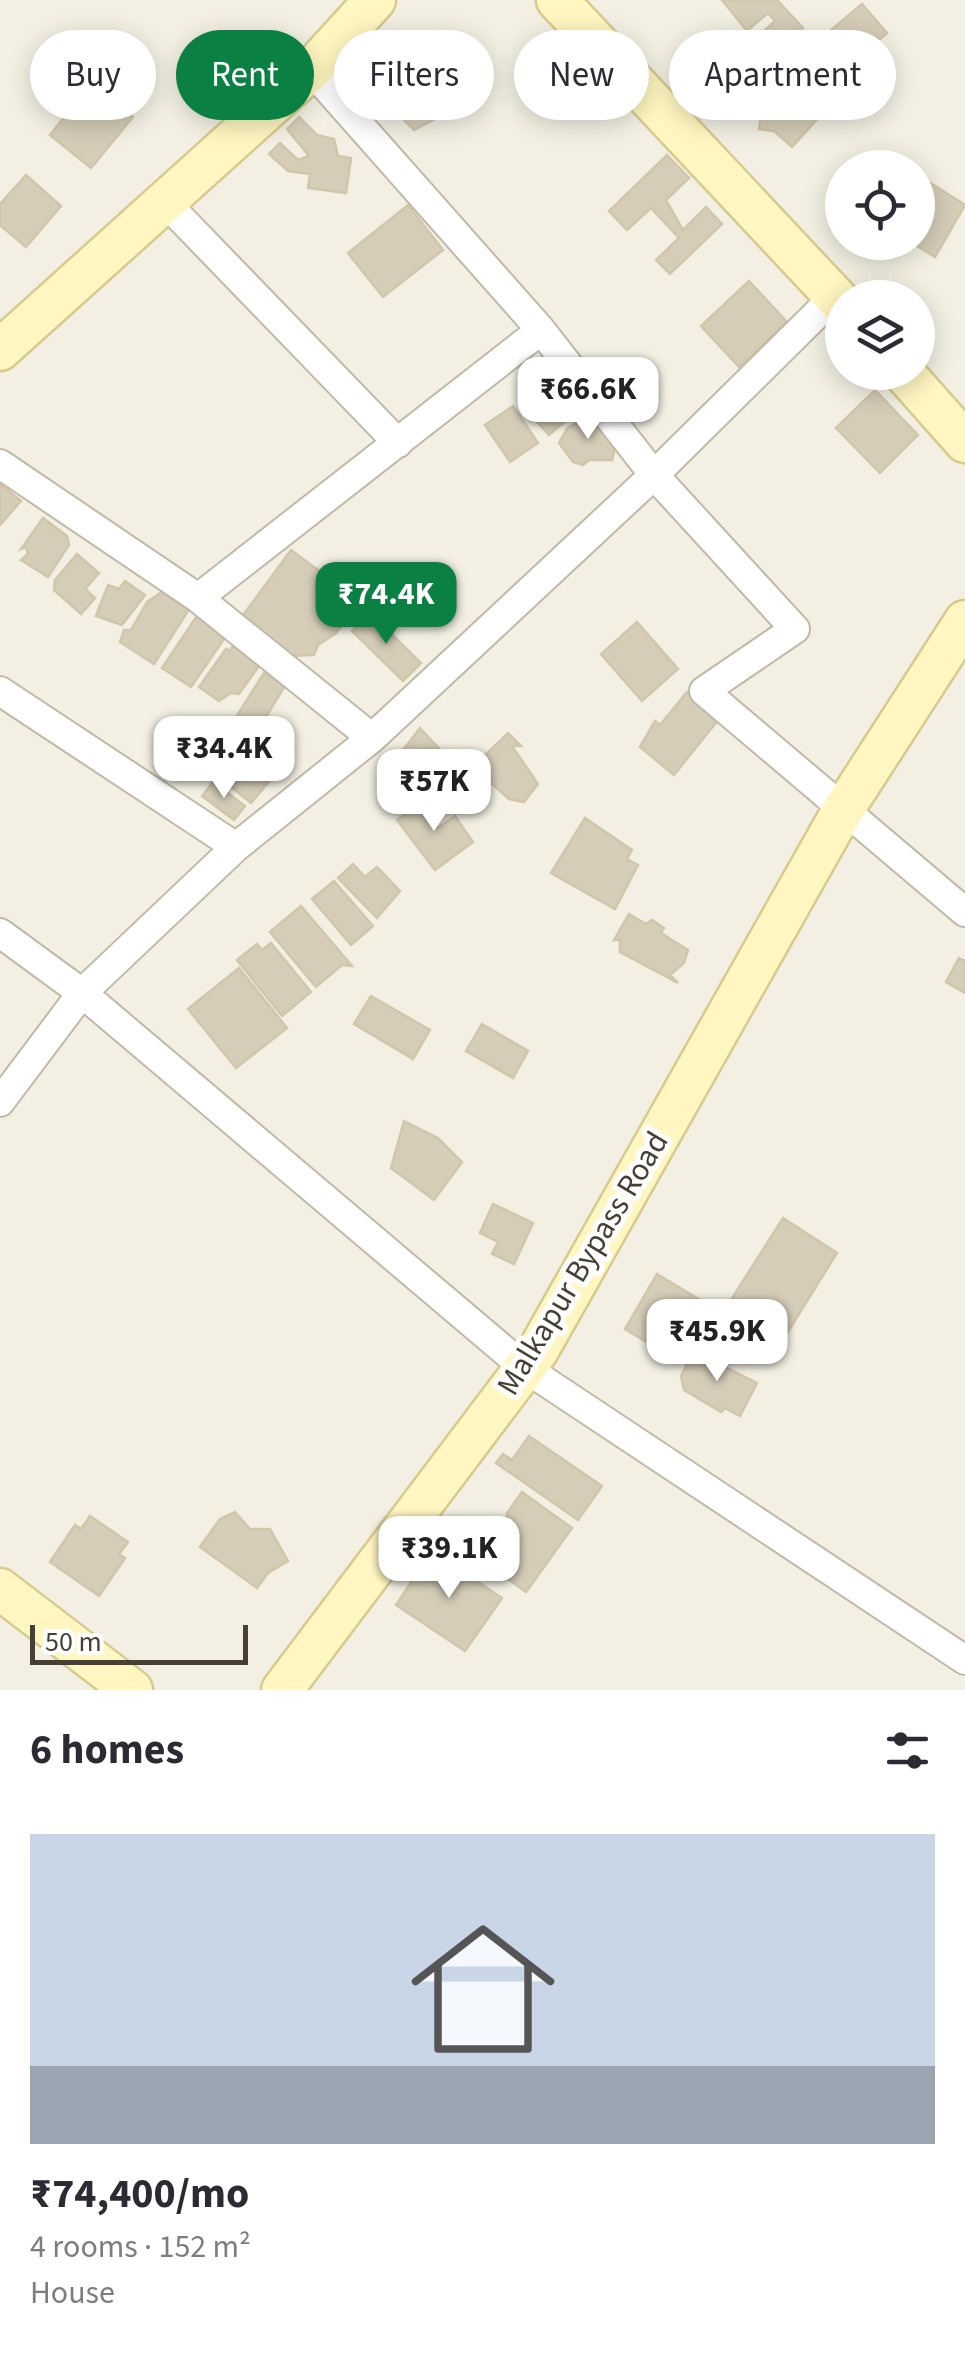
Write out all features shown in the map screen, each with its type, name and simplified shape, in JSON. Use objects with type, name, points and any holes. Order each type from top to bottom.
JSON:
[{"type":"street","points":[[314,67],[375,0]]},
{"type":"street","points":[[558,0],[825,285]]},
{"type":"street","points":[[314,73],[541,330],[654,475],[794,630],[704,691],[965,912]]},
{"type":"street","points":[[0,350],[256,120]]},
{"type":"street","points":[[165,202],[398,443]]},
{"type":"street","points":[[0,1102],[82,993],[236,847],[372,738],[825,313]]},
{"type":"street","points":[[198,598],[541,330]]},
{"type":"street","points":[[919,390],[965,442]]},
{"type":"street","points":[[0,464],[198,598],[372,738]]},
{"type":"street","name":"Malkapur Bypass Road","points":[[282,1690],[525,1368],[843,810],[965,621]]},
{"type":"street","points":[[0,690],[236,847]]},
{"type":"street","points":[[0,933],[82,993],[525,1368],[965,1660]]},
{"type":"street","points":[[0,1589],[132,1690]]},
{"type":"building","points":[[722,0],[777,0],[803,28],[765,30],[775,21],[768,13],[746,30]]},
{"type":"building","points":[[862,4],[884,30],[831,30]]},
{"type":"building","points":[[62,120],[131,120],[91,168],[50,135]]},
{"type":"building","points":[[296,120],[302,120],[317,135],[334,139],[338,156],[351,158],[346,193],[308,188],[310,174],[288,171],[269,154],[280,143],[298,160],[309,156],[287,129]]},
{"type":"building","points":[[404,120],[433,120],[414,130]]},
{"type":"building","points":[[760,120],[817,120],[792,147],[774,131],[759,129]]},
{"type":"building","points":[[667,155],[689,178],[666,200],[683,230],[706,207],[722,224],[670,274],[656,260],[679,238],[651,208],[627,230],[609,211]]},
{"type":"building","points":[[26,175],[61,206],[26,247],[0,225],[0,204]]},
{"type":"building","points":[[935,186],[965,205],[935,257]]},
{"type":"building","points":[[408,205],[443,250],[383,297],[348,253]]},
{"type":"building","points":[[749,281],[787,322],[739,367],[701,326]]},
{"type":"building","points":[[557,374],[584,405],[549,435],[522,405]]},
{"type":"building","points":[[875,390],[918,435],[880,473],[836,428]]},
{"type":"building","points":[[513,406],[538,443],[510,462],[485,425]]},
{"type":"building","points":[[590,414],[616,445],[612,460],[589,460],[583,465],[573,462],[559,443],[567,429]]},
{"type":"building","points":[[0,484],[21,501],[0,525]]},
{"type":"building","points":[[43,518],[67,536],[69,545],[48,577],[21,560],[28,554],[26,547],[21,549]]},
{"type":"building","points":[[291,550],[360,601],[336,633],[318,645],[314,655],[285,656],[238,622]]},
{"type":"building","points":[[77,554],[99,573],[85,589],[95,598],[81,614],[54,590],[55,580]]},
{"type":"building","points":[[125,581],[145,595],[122,625],[96,616],[108,585],[119,589]]},
{"type":"building","points":[[163,591],[190,608],[154,664],[120,642],[124,630],[131,630],[147,602]]},
{"type":"building","points":[[370,613],[421,663],[403,681],[352,631]]},
{"type":"building","points":[[197,616],[226,636],[191,687],[162,668]]},
{"type":"building","points":[[637,622],[678,669],[642,701],[601,654]]},
{"type":"building","points":[[234,645],[261,663],[239,694],[231,693],[219,701],[199,687],[226,649],[229,651]]},
{"type":"building","points":[[264,673],[285,686],[256,733],[234,720]]},
{"type":"building","points":[[687,692],[719,719],[674,775],[640,747],[655,721],[660,725]]},
{"type":"building","points":[[420,728],[459,770],[431,795],[397,758]]},
{"type":"building","points":[[508,733],[521,746],[512,746],[538,784],[524,802],[509,799],[473,767]]},
{"type":"building","points":[[246,745],[278,771],[251,803],[219,777]]},
{"type":"building","points":[[213,782],[245,806],[234,820],[202,796]]},
{"type":"building","points":[[428,797],[440,813],[429,815],[438,828],[455,816],[473,842],[435,870],[397,820]]},
{"type":"building","points":[[585,818],[632,850],[627,859],[638,865],[615,909],[551,873]]},
{"type":"building","points":[[353,864],[365,877],[377,867],[400,891],[377,918],[338,878]]},
{"type":"building","points":[[334,881],[373,926],[351,945],[312,899]]},
{"type":"building","points":[[301,906],[352,966],[342,965],[316,987],[270,932]]},
{"type":"building","points":[[629,914],[646,924],[652,920],[664,928],[661,933],[688,950],[684,963],[670,975],[678,983],[620,952],[620,939],[614,940]]},
{"type":"building","points":[[271,943],[311,992],[282,1016],[237,960],[257,944],[262,950]]},
{"type":"building","points":[[959,958],[965,961],[965,993],[946,982]]},
{"type":"building","points":[[239,968],[287,1028],[236,1068],[188,1009]]},
{"type":"building","points":[[371,996],[430,1030],[413,1059],[354,1024]]},
{"type":"building","points":[[482,1024],[528,1051],[513,1078],[466,1051]]},
{"type":"building","points":[[404,1121],[438,1138],[462,1162],[434,1200],[391,1168]]},
{"type":"building","points":[[493,1204],[533,1223],[514,1264],[492,1254],[498,1242],[480,1233]]},
{"type":"building","points":[[783,1218],[837,1253],[784,1338],[729,1303]]},
{"type":"building","points":[[657,1274],[700,1300],[691,1315],[702,1321],[678,1361],[625,1329]]},
{"type":"building","points":[[694,1351],[757,1383],[740,1416],[725,1408],[721,1412],[684,1390],[681,1376]]},
{"type":"building","points":[[529,1436],[602,1486],[578,1520],[496,1463],[503,1454],[512,1460]]},
{"type":"building","points":[[522,1492],[572,1528],[526,1592],[501,1574],[507,1513]]},
{"type":"building","points":[[235,1512],[250,1529],[270,1529],[288,1561],[268,1573],[257,1588],[200,1547],[220,1519]]},
{"type":"building","points":[[90,1516],[128,1542],[119,1554],[125,1558],[99,1596],[50,1562],[75,1525],[81,1529]]},
{"type":"building","points":[[432,1551],[502,1598],[465,1651],[396,1605]]}]
